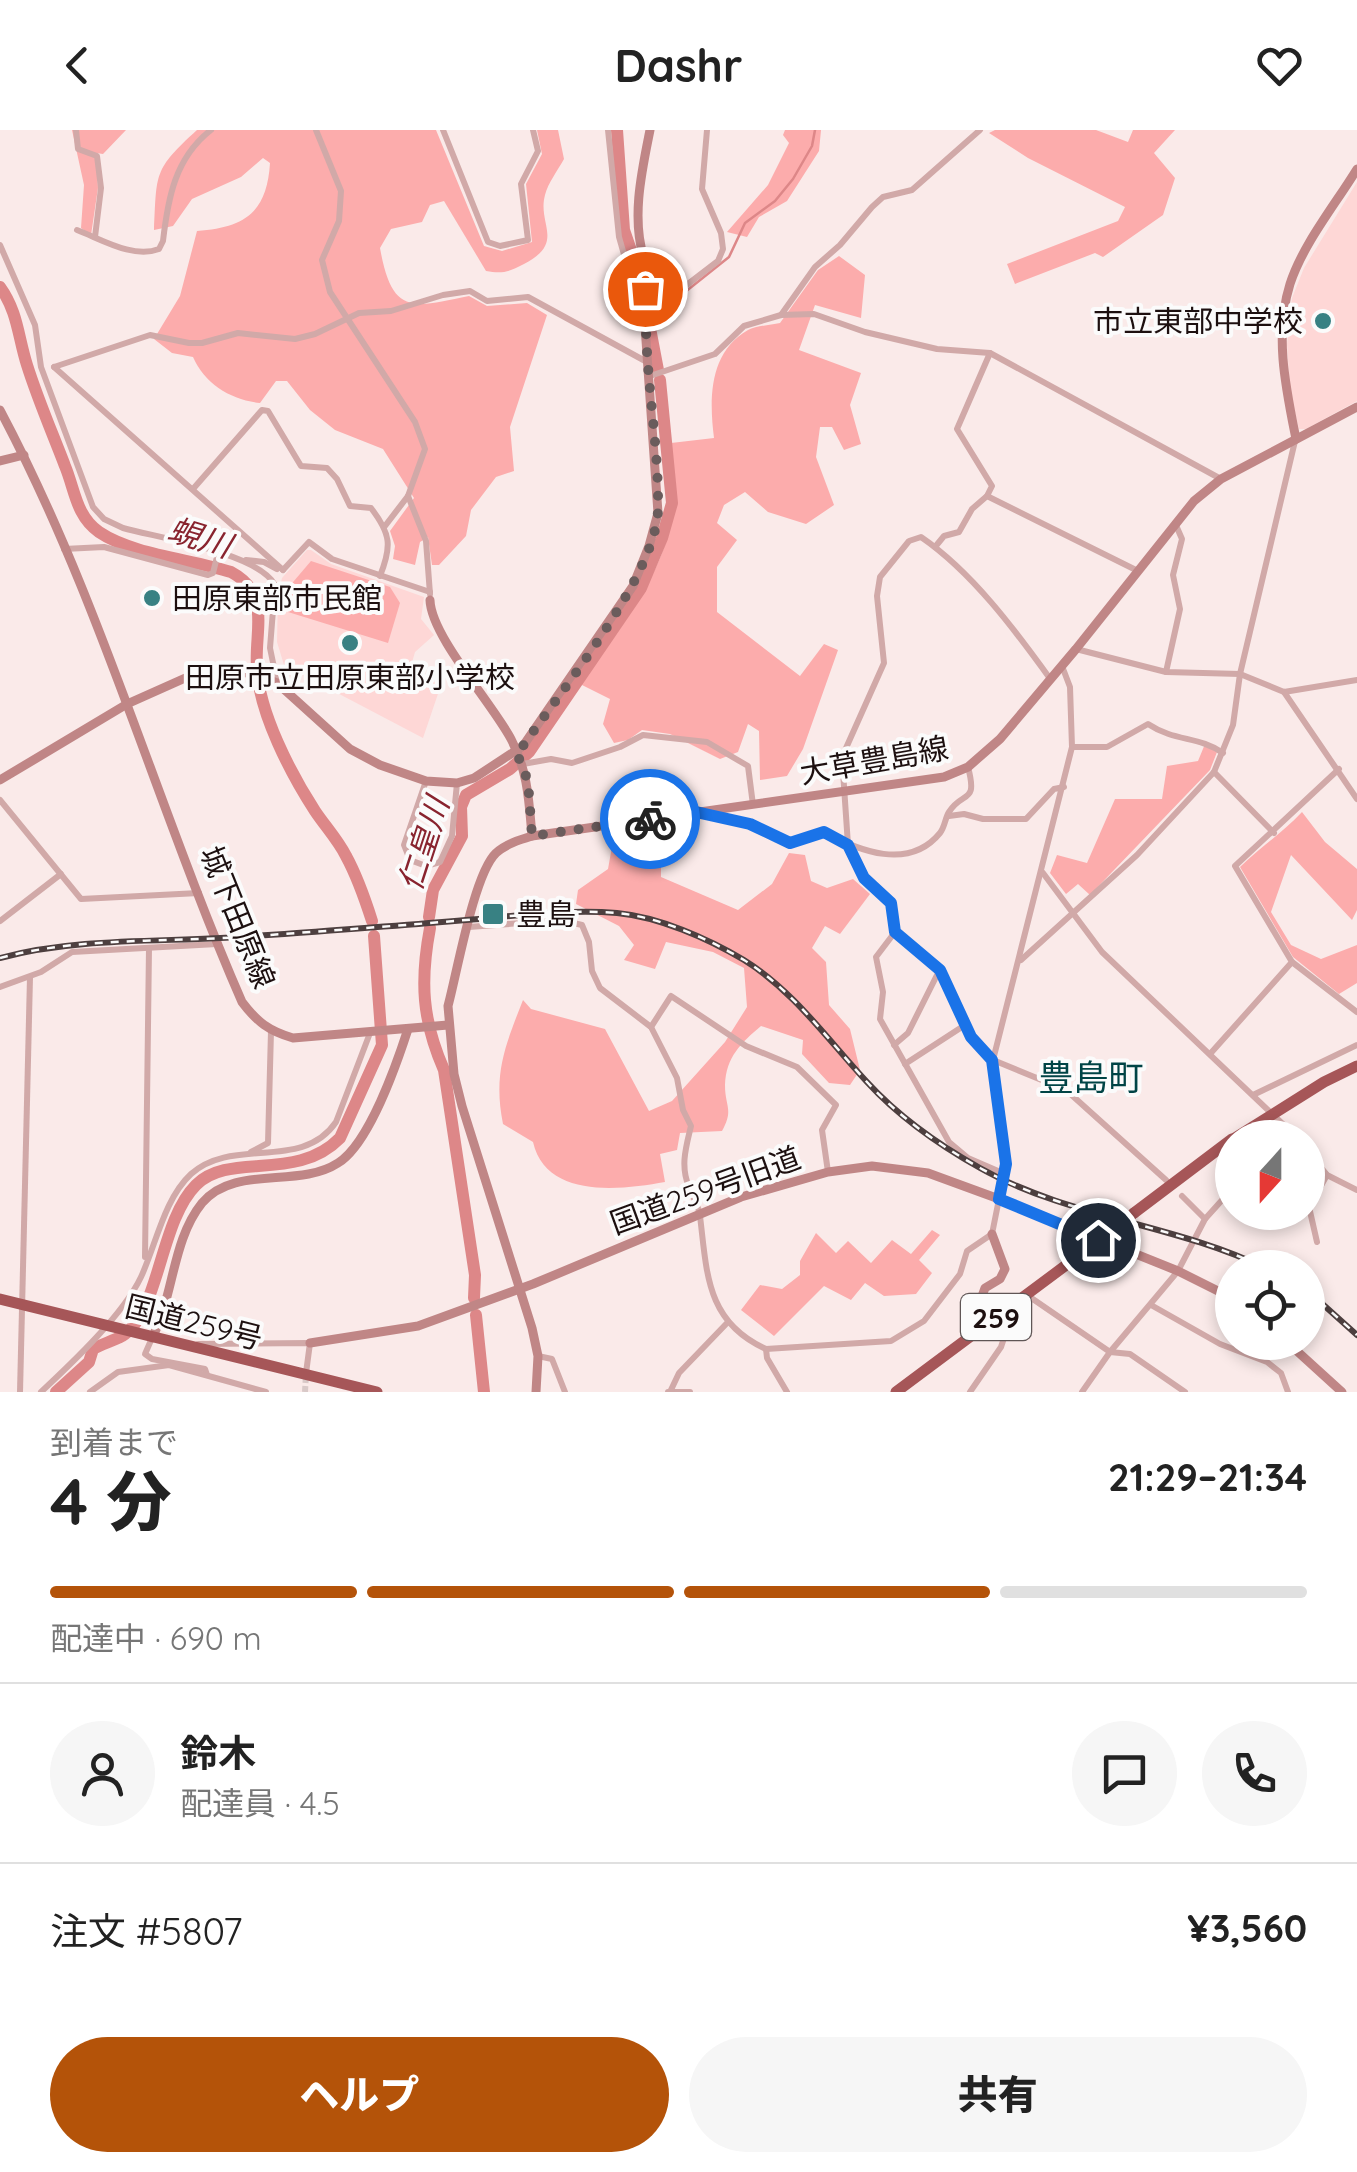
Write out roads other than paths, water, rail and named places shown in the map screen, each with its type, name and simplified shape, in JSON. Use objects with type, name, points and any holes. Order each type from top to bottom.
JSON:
[{"type":"highway","name":"259","points":[[1261,1120],[1357,1066]]},
{"type":"highway","name":"259","points":[[896,1392],[1215,1152]]},
{"type":"highway","name":"国道259号","points":[[0,1298],[377,1392]]},
{"type":"street","points":[[76,130],[78,150],[98,156],[101,188],[94,237]]},
{"type":"street","points":[[77,230],[107,244],[149,253],[158,250],[164,240],[174,178],[210,130]]},
{"type":"street","points":[[316,130],[341,191],[340,221],[322,260],[330,292],[415,422],[425,450],[408,496],[384,526]]},
{"type":"street","points":[[443,130],[488,242],[500,246],[528,240],[522,184],[538,151],[533,130]]},
{"type":"street","points":[[608,130],[619,237],[625,258],[659,307]]},
{"type":"street","points":[[650,130],[639,182],[640,240],[644,261],[671,297]]},
{"type":"street","points":[[0,780],[127,704],[192,675],[235,671],[252,673],[277,684],[362,757],[426,781],[457,783],[474,778],[523,746],[633,586],[649,546],[658,513],[646,326],[659,307],[718,261],[723,249],[721,234],[702,189],[707,130]]},
{"type":"street","points":[[781,315],[815,267],[872,207],[883,197],[912,190],[980,130]]},
{"type":"street","points":[[1018,963],[1137,855],[1214,772],[1224,753],[1296,440],[1283,369],[1287,297],[1298,265],[1357,169]]},
{"type":"street","points":[[0,245],[35,325],[41,368],[93,506],[104,519],[123,528],[283,570]]},
{"type":"street","points":[[283,570],[54,367],[150,335],[202,343],[238,333],[295,338],[360,313],[391,311],[443,295],[470,292],[487,301],[528,297],[648,363]]},
{"type":"street","points":[[650,376],[715,354],[744,326],[781,315],[814,314],[865,332],[938,350],[990,353],[1221,479]]},
{"type":"street","points":[[935,547],[944,536],[959,532],[992,486],[957,429],[990,353]]},
{"type":"street","name":"大草豊島線","points":[[443,1026],[468,927],[490,861],[507,846],[532,836],[944,778],[968,768],[1000,739],[1051,680],[1194,501],[1221,479],[1357,407]]},
{"type":"street","name":"城下田原線","points":[[0,410],[64,549],[242,1002],[271,1031],[294,1038],[443,1026]]},
{"type":"street","points":[[193,489],[262,410],[268,411],[301,466],[327,468],[350,506],[371,508],[384,526],[390,552],[380,576]]},
{"type":"street","points":[[0,461],[24,455]]},
{"type":"street","points":[[408,496],[426,541],[435,623],[523,764],[532,836]]},
{"type":"street","points":[[987,496],[1139,571]]},
{"type":"street","points":[[1166,672],[1180,609],[1173,575],[1182,539],[1175,522]]},
{"type":"street","points":[[1051,680],[1013,630],[935,547],[920,537],[910,541],[880,577],[877,596],[884,663],[842,757],[848,845],[864,878],[891,903],[895,932],[940,970],[971,1037],[992,1060],[1066,1090],[1166,1180]]},
{"type":"street","points":[[283,570],[309,542],[332,559],[430,596]]},
{"type":"street","points":[[64,549],[104,547],[213,574],[218,553]]},
{"type":"street","points":[[246,560],[270,576],[275,585],[270,648],[277,684]]},
{"type":"street","points":[[1076,649],[1166,672],[1240,674],[1284,692],[1357,680]]},
{"type":"street","points":[[982,1392],[972,1389],[1004,1338],[981,1299],[984,1288],[1000,1279],[1005,1270],[992,1234],[1005,1174],[992,1060],[1043,873],[1072,746],[1070,687],[1062,666]]},
{"type":"street","points":[[1284,692],[1357,799]]},
{"type":"street","points":[[1072,746],[1107,746],[1148,724],[1179,740],[1206,740],[1224,753]]},
{"type":"street","points":[[523,764],[551,759],[572,763],[643,735],[707,742],[748,766],[754,805]]},
{"type":"street","points":[[696,812],[750,824],[790,843],[824,832],[878,856],[920,850],[941,832],[950,809],[968,797],[973,785],[968,768]]},
{"type":"street","points":[[1339,769],[1236,866],[1292,962],[1357,1012]]},
{"type":"street","points":[[1214,772],[1274,833]]},
{"type":"street","points":[[426,781],[404,845],[410,860],[426,866],[440,862],[452,836],[457,783]]},
{"type":"street","points":[[948,816],[1026,819],[1054,789],[1064,788]]},
{"type":"street","points":[[0,800],[81,898],[200,893]]},
{"type":"street","points":[[1043,873],[1102,952],[1279,1120]]},
{"type":"street","points":[[0,922],[60,874]]},
{"type":"street","points":[[468,927],[561,920],[582,926],[600,988],[651,1027],[677,1078],[692,1126],[684,1174],[700,1213],[707,1282],[728,1322],[753,1343],[766,1349],[891,1341],[924,1321],[960,1274],[967,1251],[992,1234]]},
{"type":"street","points":[[895,932],[876,956],[883,992],[880,1019],[949,1142],[968,1158],[1005,1174]]},
{"type":"street","points":[[0,988],[30,977],[72,952],[217,944]]},
{"type":"street","points":[[145,1261],[149,948]]},
{"type":"street","points":[[1210,1054],[1292,962]]},
{"type":"street","points":[[894,1045],[908,1033],[940,970]]},
{"type":"street","points":[[20,1392],[30,977]]},
{"type":"street","points":[[651,1027],[671,996],[746,1046],[797,1067],[811,1078],[836,1105],[822,1130],[828,1172]]},
{"type":"street","points":[[906,1064],[965,1025]]},
{"type":"street","points":[[443,1026],[462,1106],[538,1356],[536,1392]]},
{"type":"street","points":[[207,1375],[205,1369],[152,1359],[145,1354],[167,1304],[185,1234],[203,1202],[224,1186],[307,1175],[339,1162],[350,1153],[364,1132],[408,1029]]},
{"type":"street","points":[[240,1155],[268,1142],[271,1031]]},
{"type":"street","points":[[41,1392],[106,1326],[141,1277],[178,1190],[190,1175],[206,1163],[302,1148],[329,1133],[370,1033]]},
{"type":"street","points":[[1253,1094],[1357,1045]]},
{"type":"street","name":"国道259号旧道","points":[[183,1346],[310,1343],[418,1326],[741,1197],[828,1172],[872,1166],[928,1173],[1178,1271],[1215,1290]]},
{"type":"street","points":[[1325,1173],[1357,1190]]},
{"type":"street","points":[[1316,1242],[1308,1207],[1327,1175]]},
{"type":"street","points":[[1182,1196],[1204,1220]]},
{"type":"street","points":[[1082,1392],[1178,1271],[1204,1220],[1215,1208]]},
{"type":"street","points":[[1026,1294],[1110,1352],[1130,1354],[1185,1392]]},
{"type":"street","points":[[1151,1305],[1220,1344],[1267,1362],[1281,1373],[1288,1392]]},
{"type":"street","points":[[669,1392],[680,1373],[728,1322]]},
{"type":"street","points":[[306,1373],[310,1343]]},
{"type":"street","points":[[766,1349],[786,1392]]},
{"type":"street","points":[[538,1356],[552,1359],[565,1392]]},
{"type":"street","points":[[1307,1360],[1342,1392]]},
{"type":"street","points":[[90,1392],[118,1372],[169,1365],[266,1392]]},
{"type":"street","points":[[669,1392],[690,1392]]},
{"type":"waterway","name":"仁皇川","points":[[617,130],[624,230],[635,262],[661,298]]},
{"type":"waterway","points":[[670,304],[729,257],[745,223],[775,201],[793,179],[812,146],[815,130]]},
{"type":"waterway","name":"蜆川","points":[[0,287],[14,315],[31,378],[77,502],[91,526],[128,546],[231,572],[252,591],[258,614],[259,686],[270,723],[296,779],[350,864],[372,921]]},
{"type":"waterway","name":"仁皇川","points":[[658,370],[650,328],[668,305]]},
{"type":"waterway","name":"仁皇川","points":[[429,917],[433,890],[462,836],[461,807],[466,795],[510,769],[529,752],[641,588],[672,503],[660,380]]},
{"type":"waterway","name":"仁皇川","points":[[430,928],[425,966],[427,1017],[444,1070],[475,1275],[474,1298]]},
{"type":"waterway","name":"蜆川","points":[[56,1392],[89,1362],[93,1349],[122,1336],[135,1324],[152,1288],[174,1221],[196,1185],[227,1170],[304,1160],[323,1152],[340,1138],[382,1045],[374,936]]},
{"type":"waterway","name":"仁皇川","points":[[476,1315],[484,1392]]},
{"type":"tunnel","points":[[305,1392],[306,1374]]},
{"type":"railway","points":[[0,958],[95,943],[255,936],[542,914],[598,912],[649,919],[714,944],[762,972],[892,1107],[980,1168],[1049,1199],[1222,1250]]},
{"type":"railway","points":[[1325,1306],[1357,1335]]},
{"type":"place","name":"市立東部中学校","points":[[1323,321]]},
{"type":"place","name":"田原東部市民館","points":[[152,598]]},
{"type":"place","name":"田原市立田原東部小学校","points":[[350,643]]},
{"type":"place","name":"豊島","points":[[493,914]]},
{"type":"district","name":"豊島町","points":[[1091,1077]]}]
